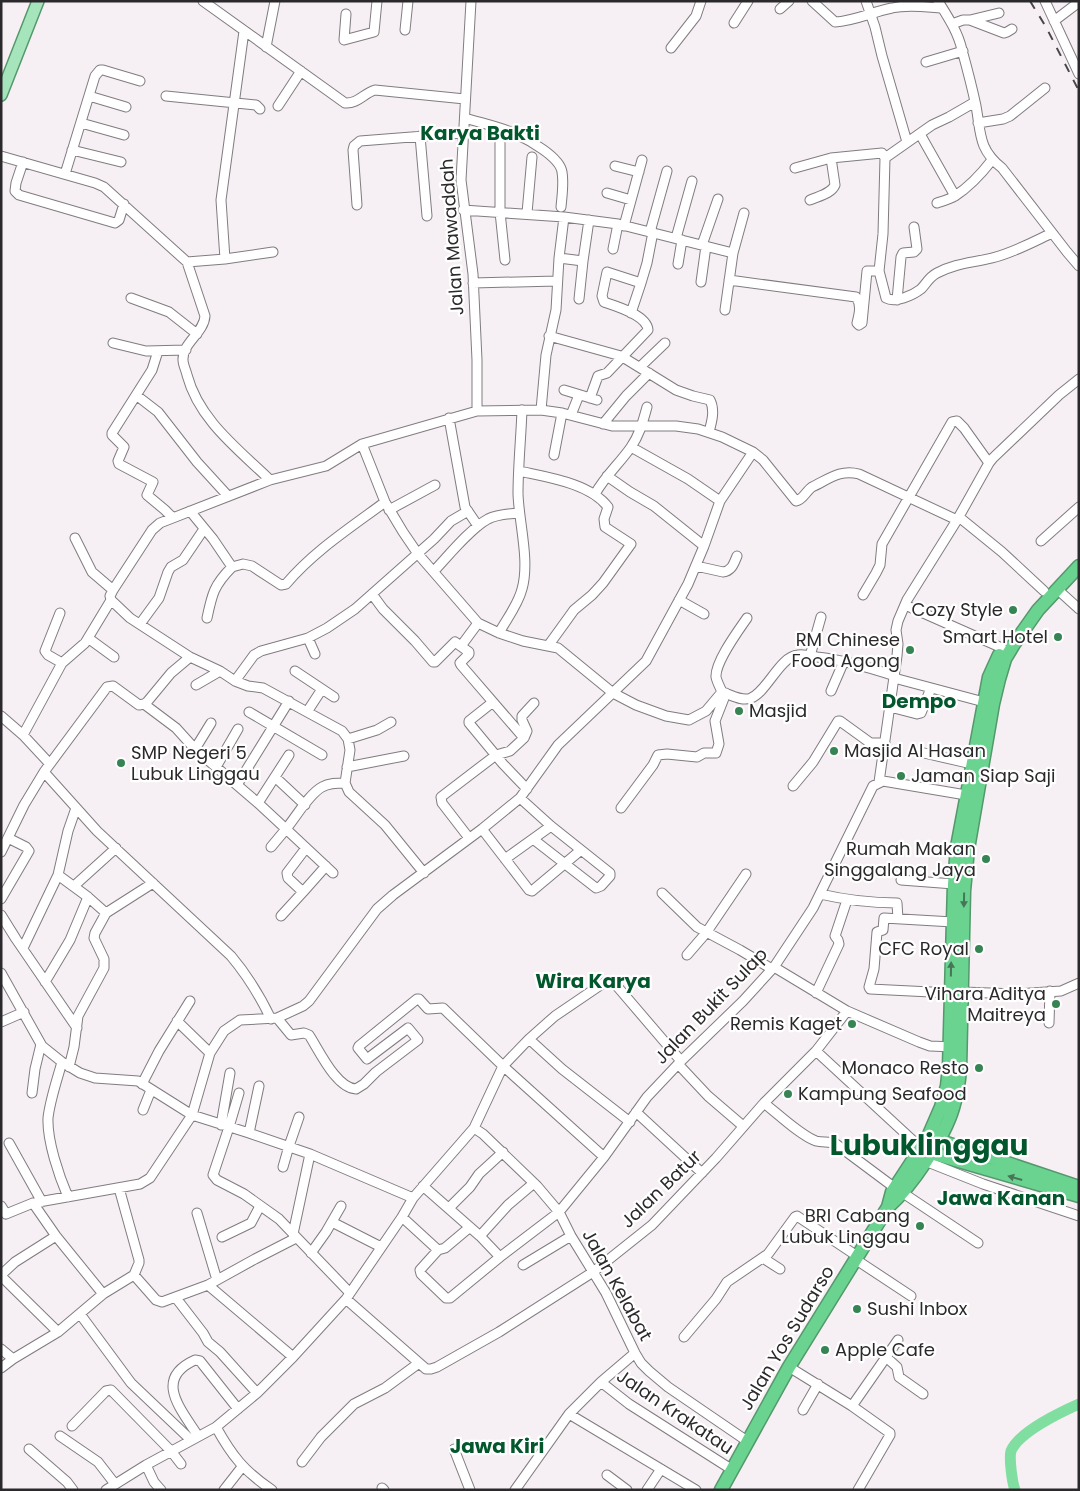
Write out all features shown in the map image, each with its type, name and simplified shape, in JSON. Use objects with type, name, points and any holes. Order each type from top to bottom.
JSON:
[{"type":"highway","name":"Jalan Yos Sudarso","points":[[957,993],[953,922],[957,848],[972,796],[992,704],[1005,660],[1021,627],[1044,591],[1079,556]]},
{"type":"highway","name":"Jalan Yos Sudarso","points":[[721,1490],[789,1367],[856,1257],[899,1190],[926,1154],[933,1139],[952,1110],[958,1089],[960,1070],[955,1047],[957,993],[972,796],[972,764],[984,702],[990,677],[1002,648],[1079,566]]},
{"type":"highway","points":[[933,1139],[1079,1187]]},
{"type":"highway","points":[[926,1154],[1079,1196]]},
{"type":"main road","points":[[1,96],[38,1]]},
{"type":"street","points":[[203,1],[345,103],[355,102],[375,90],[465,99]]},
{"type":"street","points":[[266,47],[275,1]]},
{"type":"street","points":[[346,14],[344,40],[374,32],[377,1]]},
{"type":"street","points":[[405,30],[408,1]]},
{"type":"street","points":[[671,48],[696,16],[701,1]]},
{"type":"street","points":[[734,23],[748,1]]},
{"type":"street","points":[[780,9],[789,1]]},
{"type":"street","points":[[812,1],[835,22],[847,21],[892,8],[940,4],[952,24],[963,51],[975,102],[979,132],[984,148],[1079,266]]},
{"type":"street","points":[[866,1],[907,142]]},
{"type":"street","points":[[1045,1],[1079,74]]},
{"type":"street","name":"Jalan Mawaddah","points":[[468,2],[465,118],[460,180],[473,283],[477,360],[477,411]]},
{"type":"street","points":[[1054,21],[1079,2]]},
{"type":"street","points":[[952,24],[999,13]]},
{"type":"street","points":[[970,20],[1004,33],[1012,29]]},
{"type":"street","points":[[225,259],[221,200],[244,31]]},
{"type":"street","points":[[926,62],[963,51]]},
{"type":"street","points":[[65,174],[95,76],[100,70],[103,70],[140,81]]},
{"type":"street","points":[[278,106],[301,71]]},
{"type":"street","points":[[978,123],[1004,119],[1010,116],[1045,88]]},
{"type":"street","points":[[89,96],[126,107]]},
{"type":"street","points":[[166,96],[235,102],[256,105],[260,109]]},
{"type":"street","points":[[885,158],[907,142],[975,102]]},
{"type":"street","points":[[465,118],[515,134],[558,162],[562,172],[561,207]]},
{"type":"street","points":[[81,123],[124,135]]},
{"type":"street","points":[[500,129],[500,212],[505,260]]},
{"type":"street","points":[[357,205],[354,146],[360,142],[463,133]]},
{"type":"street","points":[[920,134],[955,196]]},
{"type":"street","points":[[420,136],[427,216]]},
{"type":"street","points":[[72,150],[121,162]]},
{"type":"street","points":[[795,168],[831,158],[882,153],[885,158],[883,234],[879,271],[886,298],[890,301],[921,288],[934,274],[951,266],[1002,255],[1052,233]]},
{"type":"street","points":[[1,156],[104,187],[187,262],[205,316],[205,322],[186,350],[183,360],[189,382],[197,402],[216,427],[270,480]]},
{"type":"street","points":[[527,213],[532,157]]},
{"type":"street","points":[[810,200],[830,192],[836,185],[831,158]]},
{"type":"street","points":[[613,249],[631,200],[642,160]]},
{"type":"street","points":[[937,203],[955,196],[975,180],[992,160]]},
{"type":"street","points":[[23,162],[15,191],[19,195],[115,223],[119,220],[124,204]]},
{"type":"street","points":[[615,166],[639,172]]},
{"type":"street","points":[[631,313],[647,263],[651,232],[666,171]]},
{"type":"street","points":[[678,264],[679,239],[692,181]]},
{"type":"street","points":[[607,193],[631,200]]},
{"type":"street","points":[[701,282],[704,246],[718,199]]},
{"type":"street","points":[[464,210],[564,216],[621,225],[733,253]]},
{"type":"street","points":[[725,310],[733,253],[744,213]]},
{"type":"street","points":[[541,410],[546,355],[556,310],[564,216]]},
{"type":"street","points":[[578,299],[589,220]]},
{"type":"street","points":[[896,300],[900,257],[903,253],[914,252],[918,249],[914,227]]},
{"type":"street","points":[[187,262],[272,252]]},
{"type":"street","points":[[559,258],[583,261]]},
{"type":"street","points":[[729,280],[856,297],[860,309],[857,323],[860,325],[862,323],[867,271],[879,271]]},
{"type":"street","points":[[564,390],[594,399],[598,376],[607,373],[648,330],[646,324],[631,313],[604,302],[602,296],[606,273],[609,272],[641,283]]},
{"type":"street","points":[[473,283],[557,281]]},
{"type":"street","points":[[131,298],[169,312],[197,334]]},
{"type":"street","points":[[549,336],[622,356],[676,390],[710,400],[713,408],[709,432]]},
{"type":"street","points":[[113,343],[146,351],[186,350]]},
{"type":"street","points":[[640,367],[666,343]]},
{"type":"street","points":[[158,351],[152,370],[112,433],[113,438],[124,447],[118,462],[135,474],[153,482],[147,495],[172,518]]},
{"type":"street","points":[[603,424],[626,396],[649,374]]},
{"type":"street","points":[[972,796],[883,781],[878,782],[894,677],[898,644],[896,630],[898,621],[905,605],[958,519],[989,463],[1054,400],[1079,379]]},
{"type":"street","points":[[136,395],[158,412],[197,462],[228,496]]},
{"type":"street","points":[[554,455],[567,414],[579,395]]},
{"type":"street","points":[[595,494],[607,476],[631,448],[643,426],[648,407]]},
{"type":"street","points":[[499,633],[523,587],[523,537],[519,513],[522,410]]},
{"type":"street","points":[[23,735],[62,663],[81,647],[88,638],[111,600],[110,596],[113,590],[152,530],[160,523],[270,480],[326,466],[362,444],[477,411],[541,410],[567,414],[603,424],[620,426],[676,426],[709,432],[722,436],[753,452],[763,460],[793,500],[796,501],[800,500],[812,487],[842,472],[858,474],[958,519],[1002,552],[1044,591]]},
{"type":"street","points":[[449,418],[465,507],[478,526]]},
{"type":"street","points":[[863,595],[880,565],[882,544],[952,422],[959,422],[989,463]]},
{"type":"street","points":[[362,444],[387,506],[418,554],[478,623],[523,641],[558,648],[613,693],[636,706],[666,716],[689,720],[729,694]]},
{"type":"street","points":[[631,448],[688,479],[720,500]]},
{"type":"street","points":[[1,1206],[6,1214],[37,1203],[140,1184],[150,1178],[192,1115],[210,1053],[224,1031],[240,1020],[274,1018],[303,1006],[309,1001],[371,916],[393,895],[482,829],[520,798],[558,746],[649,658],[696,566],[720,500],[753,452]]},
{"type":"street","points":[[519,471],[575,485],[595,494],[608,507],[604,520],[605,527],[631,544],[603,583],[574,610],[548,646]]},
{"type":"street","points":[[607,476],[654,506],[704,546]]},
{"type":"street","points":[[207,618],[211,596],[221,578],[232,567],[248,564],[280,585],[286,584],[321,548],[387,506],[435,485]]},
{"type":"street","points":[[1041,542],[1079,507]]},
{"type":"street","points":[[190,511],[232,567]]},
{"type":"street","points":[[235,681],[257,652],[308,638],[355,609],[418,554],[451,521],[468,511]]},
{"type":"street","points":[[434,571],[478,526],[489,518],[519,513]]},
{"type":"street","points":[[140,624],[159,598],[171,567],[183,560],[204,529]]},
{"type":"street","points":[[75,538],[92,572],[113,590]]},
{"type":"street","points":[[696,566],[723,572],[731,569],[737,556]]},
{"type":"street","points":[[1057,589],[1079,609]]},
{"type":"street","points":[[372,594],[383,609],[433,662],[454,642],[469,653],[460,664],[524,738]]},
{"type":"street","points":[[111,600],[130,618],[190,657],[220,671],[235,681],[248,686],[263,688],[342,731],[348,739],[350,750],[345,783],[350,792],[385,825],[424,873]]},
{"type":"street","points":[[680,600],[704,614]]},
{"type":"street","points":[[905,605],[1002,648]]},
{"type":"street","points":[[60,613],[44,651],[62,663]]},
{"type":"street","points":[[810,656],[821,617]]},
{"type":"street","points":[[747,618],[729,646],[716,674],[716,679],[729,694],[750,699],[757,694],[783,664],[796,654],[844,661],[984,702]]},
{"type":"street","points":[[461,646],[478,623]]},
{"type":"street","points":[[88,638],[114,657]]},
{"type":"street","points":[[308,638],[315,654]]},
{"type":"street","points":[[1,852],[24,805],[44,772],[107,687],[113,686],[139,705],[144,704],[172,673],[190,657]]},
{"type":"street","points":[[832,691],[844,661]]},
{"type":"street","points":[[196,685],[220,671]]},
{"type":"street","points":[[295,672],[334,697]]},
{"type":"street","points":[[890,707],[917,714],[921,713],[931,688]]},
{"type":"street","points":[[307,712],[322,689]]},
{"type":"street","points":[[621,808],[653,765],[658,755],[697,757],[704,753],[714,754],[717,752],[719,744],[715,721],[729,694]]},
{"type":"street","points":[[237,785],[289,701]]},
{"type":"street","points":[[493,702],[468,722],[527,789]]},
{"type":"street","points":[[470,838],[442,803],[441,797],[496,755],[510,751],[524,738],[527,729],[522,716],[534,703]]},
{"type":"street","points":[[144,704],[176,728],[195,749],[258,803],[333,872]]},
{"type":"street","points":[[249,712],[322,755]]},
{"type":"street","points":[[1,716],[23,735],[50,764]]},
{"type":"street","points":[[794,786],[813,762],[838,721],[868,742],[885,743]]},
{"type":"street","points":[[348,739],[377,730],[391,722]]},
{"type":"street","points":[[195,749],[211,723]]},
{"type":"street","points":[[216,767],[238,729]]},
{"type":"street","points":[[924,753],[972,764]]},
{"type":"street","points":[[258,803],[288,755]]},
{"type":"street","points":[[347,767],[404,756]]},
{"type":"street","points":[[44,772],[97,831],[232,956],[244,971],[274,1018],[291,1035],[304,1033],[309,1035],[335,1075],[347,1087],[356,1089],[364,1084],[372,1075],[418,1040],[409,1028],[367,1059],[358,1048],[358,1046],[418,999],[428,1009],[444,1008],[447,1010],[503,1066],[604,1157]]},
{"type":"street","points":[[275,777],[305,805]]},
{"type":"street","name":"Jalan Bukit Sulap","points":[[438,1250],[420,1270],[448,1299],[453,1297],[500,1257],[559,1212],[604,1157],[647,1097],[743,1001],[773,968],[813,908],[873,786],[878,782]]},
{"type":"street","points":[[271,847],[314,792],[333,783],[345,783]]},
{"type":"street","points":[[520,798],[551,826],[610,873],[610,876],[598,888],[593,887],[532,839]]},
{"type":"street","points":[[22,948],[58,875],[68,831],[76,808]]},
{"type":"street","points":[[505,858],[551,826]]},
{"type":"street","points":[[482,829],[529,890],[532,891],[581,850]]},
{"type":"street","points":[[1,899],[28,852],[26,847],[8,838]]},
{"type":"street","points":[[74,886],[116,848]]},
{"type":"street","points":[[303,892],[288,878],[287,873],[306,848]]},
{"type":"street","points":[[281,916],[326,866]]},
{"type":"street","points":[[687,955],[706,932],[746,874]]},
{"type":"street","points":[[58,875],[88,896],[106,912]]},
{"type":"street","points":[[901,880],[954,884]]},
{"type":"street","points":[[68,1197],[48,1128],[49,1110],[65,1064],[74,1047],[80,1012],[104,968],[104,959],[94,938],[95,933],[106,912],[153,883]]},
{"type":"street","points":[[662,893],[697,927],[848,1011],[930,1046],[955,1047]]},
{"type":"street","points":[[820,894],[847,900],[897,903],[898,919]]},
{"type":"street","points":[[45,982],[64,951],[88,896]]},
{"type":"street","points":[[816,993],[839,944],[835,936],[847,900]]},
{"type":"street","points":[[1,915],[77,1028]]},
{"type":"street","points":[[953,922],[884,918],[883,930],[877,932],[870,990],[1016,994],[1061,991],[1079,983]]},
{"type":"street","points":[[1,973],[41,1044],[65,1064],[80,1073],[95,1078],[138,1081],[192,1115],[310,1154],[413,1198]]},
{"type":"street","points":[[106,1490],[216,1426],[257,1392],[292,1357],[348,1296],[413,1198],[474,1128],[503,1066],[554,1016],[605,982],[611,982],[616,986],[708,1096],[743,1126]]},
{"type":"street","points":[[1050,991],[1050,1023]]},
{"type":"street","points":[[142,1084],[190,1001]]},
{"type":"street","name":"Jalan Batur","points":[[419,1363],[426,1369],[437,1367],[499,1332],[593,1272],[652,1225],[702,1173],[764,1102],[816,1051],[848,1011]]},
{"type":"street","points":[[1,1022],[24,1012]]},
{"type":"street","points":[[177,1021],[210,1053]]},
{"type":"street","points":[[384,1026],[402,1052]]},
{"type":"street","points":[[529,1039],[630,1122]]},
{"type":"street","points":[[32,1093],[41,1044]]},
{"type":"street","points":[[816,1051],[926,1154],[983,1184],[1079,1216]]},
{"type":"street","points":[[230,1072],[225,1126],[213,1175],[217,1180],[244,1194],[279,1219],[348,1296],[419,1363],[385,1388],[354,1404],[321,1437],[302,1462]]},
{"type":"street","points":[[249,1133],[258,1086]]},
{"type":"street","points":[[143,1110],[151,1090]]},
{"type":"street","points":[[225,1126],[239,1092]]},
{"type":"street","points":[[764,1102],[807,1136],[816,1141],[836,1144],[899,1190],[978,1243]]},
{"type":"street","points":[[636,1112],[702,1173]]},
{"type":"street","points":[[283,1167],[288,1146],[299,1117]]},
{"type":"street","name":"Jalan Kelabat","points":[[474,1128],[484,1134],[503,1152],[534,1183],[559,1212],[571,1236],[614,1307],[635,1353],[649,1371],[668,1387],[748,1441]]},
{"type":"street","points":[[9,1143],[37,1203],[56,1236],[103,1294]]},
{"type":"street","points":[[449,1208],[470,1187],[479,1174],[503,1152]]},
{"type":"street","points":[[295,1236],[310,1154]]},
{"type":"street","points":[[480,1236],[508,1205],[534,1183]]},
{"type":"street","points":[[423,1186],[480,1236],[500,1257]]},
{"type":"street","points":[[1,1368],[13,1358],[58,1332],[103,1294],[134,1274],[139,1260],[119,1188]]},
{"type":"street","points":[[222,1237],[251,1223],[260,1206]]},
{"type":"street","points":[[311,1253],[341,1206]]},
{"type":"street","points":[[197,1213],[217,1280]]},
{"type":"street","points":[[684,1338],[716,1299],[727,1282],[772,1250],[797,1216],[910,1296]]},
{"type":"street","points":[[402,1217],[438,1250],[445,1248],[470,1227]]},
{"type":"street","points":[[332,1222],[381,1247]]},
{"type":"street","points":[[56,1236],[15,1262],[1,1276],[58,1332]]},
{"type":"street","points":[[134,1274],[156,1300],[162,1302],[208,1285],[295,1236]]},
{"type":"street","points":[[523,1265],[571,1236]]},
{"type":"street","points":[[763,1258],[780,1269]]},
{"type":"street","points":[[208,1285],[292,1357]]},
{"type":"street","points":[[176,1298],[203,1332],[208,1342],[220,1352],[257,1392]]},
{"type":"street","points":[[80,1314],[131,1383],[195,1438]]},
{"type":"street","points":[[852,1406],[898,1340]]},
{"type":"street","points":[[1,1349],[13,1358]]},
{"type":"street","points":[[515,1490],[569,1414],[601,1382],[635,1353]]},
{"type":"street","points":[[886,1357],[897,1367],[900,1377],[923,1394]]},
{"type":"street","points":[[195,1438],[173,1393],[173,1380],[179,1369],[195,1360],[200,1361],[238,1409]]},
{"type":"street","points":[[789,1367],[852,1406],[887,1430],[890,1435],[858,1490]]},
{"type":"street","name":"Jalan Krakatau","points":[[601,1382],[629,1404],[731,1469]]},
{"type":"street","points":[[803,1410],[818,1384]]},
{"type":"street","points":[[72,1426],[106,1391],[111,1390],[171,1451],[181,1464]]},
{"type":"street","points":[[569,1414],[696,1490]]},
{"type":"street","points":[[216,1426],[230,1451],[242,1467],[272,1490]]},
{"type":"street","points":[[60,1436],[98,1462],[115,1484]]},
{"type":"street","points":[[29,1449],[67,1482],[73,1490]]},
{"type":"street","points":[[454,1449],[470,1490]]},
{"type":"street","points":[[146,1465],[160,1490]]},
{"type":"street","points":[[224,1490],[242,1467]]},
{"type":"street","points":[[647,1490],[661,1469]]},
{"type":"street","points":[[607,1475],[628,1490]]},
{"type":"waterway","points":[[1015,1490],[1010,1459],[1011,1451],[1015,1444],[1041,1423],[1079,1404]]},
{"type":"railway","points":[[1030,1],[1046,27],[1079,91]]},
{"type":"place","name":"Cozy Style","points":[[1013,610]]},
{"type":"place","name":"Smart Hotel","points":[[1058,637]]},
{"type":"place","name":"RM Chinese Food Agong","points":[[910,650]]},
{"type":"place","name":"Masjid","points":[[739,711]]},
{"type":"place","name":"Masjid Al Hasan","points":[[834,751]]},
{"type":"place","name":"SMP Negeri 5 Lubuk Linggau","points":[[121,763]]},
{"type":"place","name":"Jaman Siap Saji","points":[[901,776]]},
{"type":"place","name":"Rumah Makan Singgalang Jaya","points":[[986,859]]},
{"type":"place","name":"CFC Royal","points":[[979,949]]},
{"type":"place","name":"Vihara Aditya Maitreya","points":[[1056,1004]]},
{"type":"place","name":"Remis Kaget","points":[[852,1024]]},
{"type":"place","name":"Monaco Resto","points":[[979,1068]]},
{"type":"place","name":"Kampung Seafood","points":[[788,1094]]},
{"type":"place","name":"BRI Cabang Lubuk Linggau","points":[[920,1226]]},
{"type":"place","name":"Sushi Inbox","points":[[857,1309]]},
{"type":"place","name":"Apple Cafe","points":[[825,1350]]},
{"type":"district","name":"Karya Bakti","points":[[480,133]]},
{"type":"district","name":"Dempo","points":[[919,701]]},
{"type":"district","name":"Wira Karya","points":[[593,981]]},
{"type":"district","name":"Lubuklinggau","points":[[929,1145]]},
{"type":"district","name":"Jawa Kanan","points":[[1001,1198]]},
{"type":"district","name":"Jawa Kiri","points":[[497,1446]]}]
